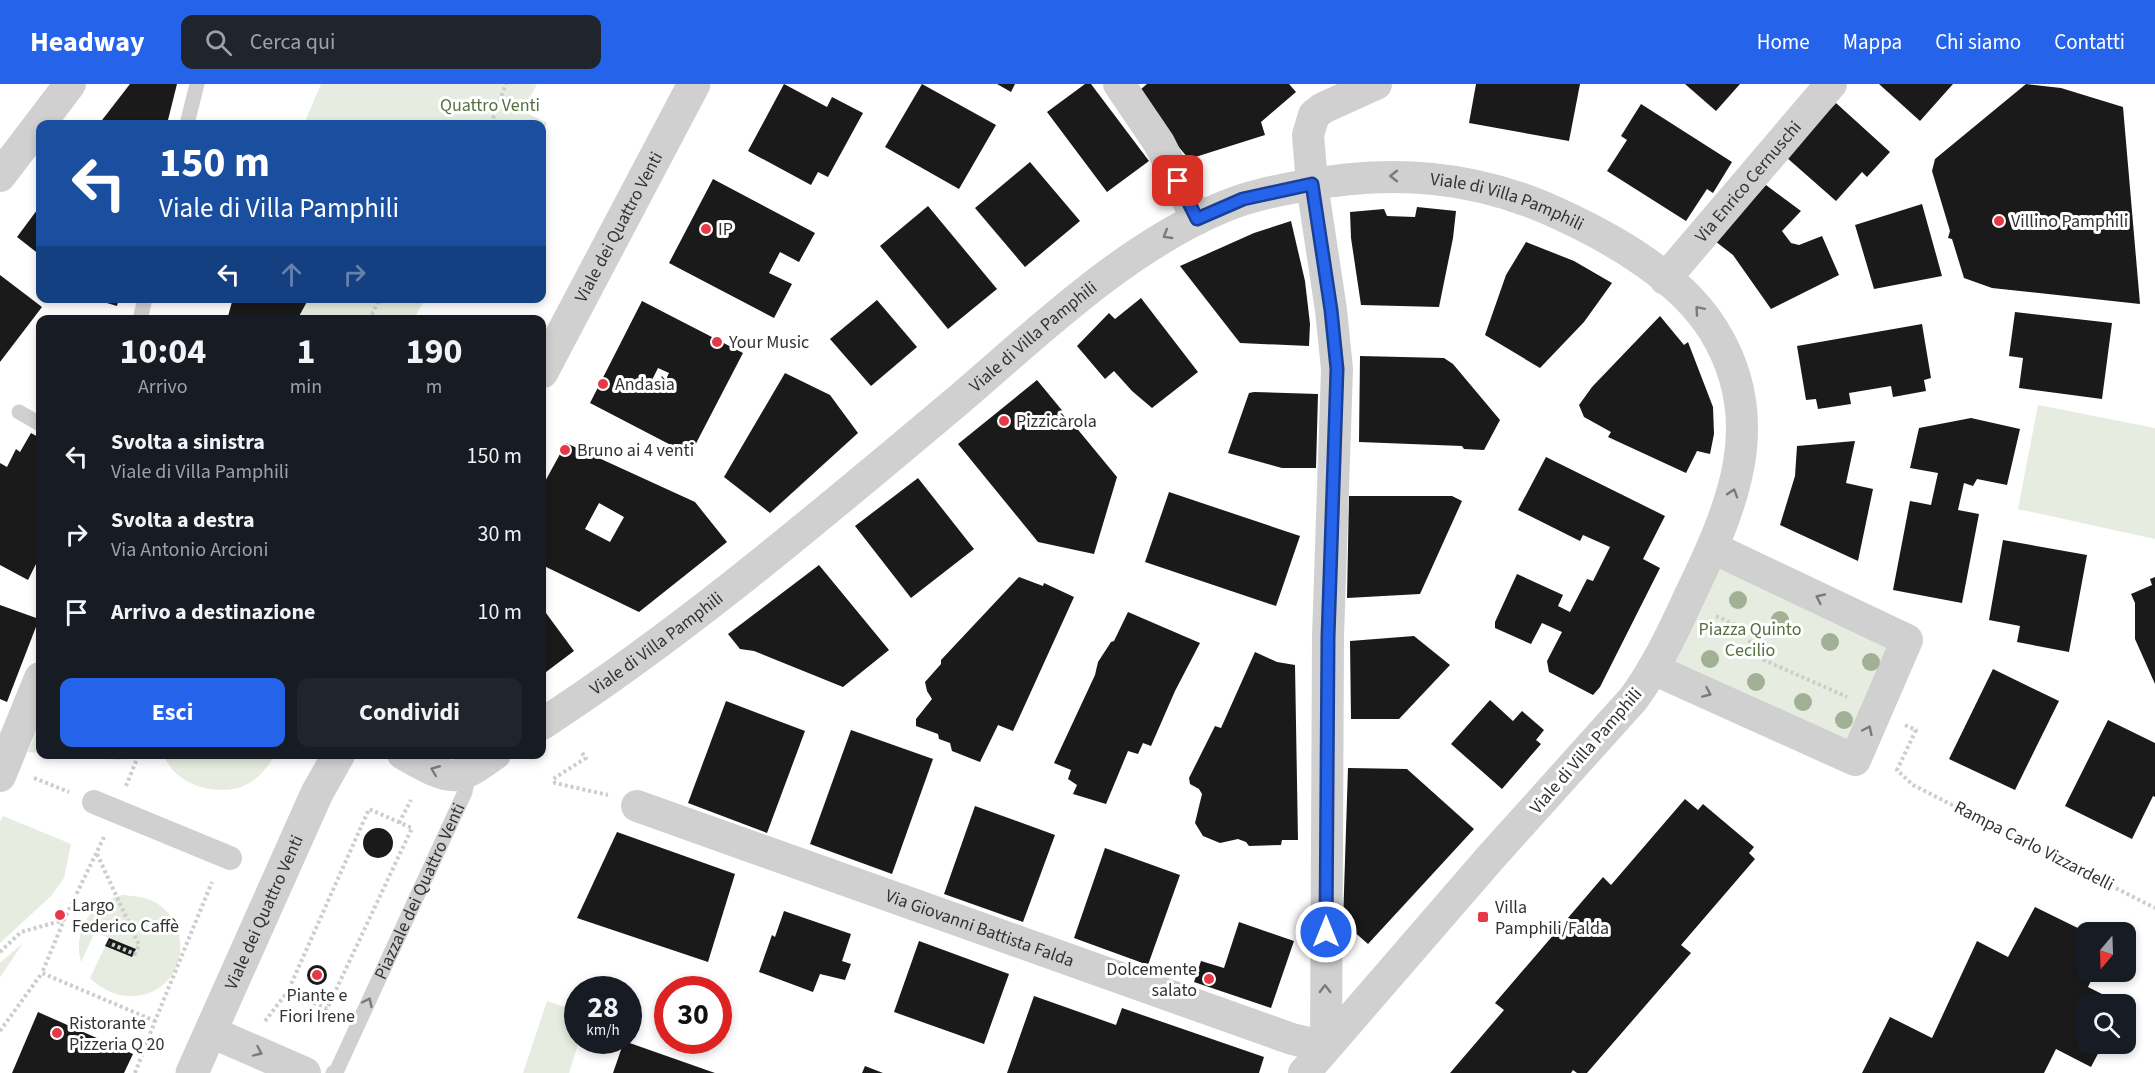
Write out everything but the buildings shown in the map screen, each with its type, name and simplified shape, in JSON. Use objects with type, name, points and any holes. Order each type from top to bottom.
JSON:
[{"type":"street","points":[[43,120],[70,84]]},
{"type":"street","name":"Viale dei Quattro Venti","points":[[546,364],[694,84]]},
{"type":"street","points":[[1119,84],[1151,129],[1197,219]]},
{"type":"street","points":[[1326,1047],[1328,637],[1337,369],[1331,310],[1312,184],[1308,135],[1314,115],[1335,101],[1376,84]]},
{"type":"street","name":"Via Enrico Cernuschi","points":[[1665,279],[1831,84]]},
{"type":"street","points":[[0,176],[36,129]]},
{"type":"street","name":"Viale di Villa Pamphili","points":[[546,721],[708,606],[1104,279],[1163,238],[1197,219],[1243,199],[1312,184],[1393,176],[1437,179],[1484,187],[1537,204],[1580,223],[1625,249],[1687,296],[1711,325],[1728,356],[1737,380],[1742,412],[1743,448],[1734,491],[1713,548],[1653,669],[1634,698],[1491,857],[1304,1073]]},
{"type":"street","points":[[1653,669],[1855,760],[1907,639],[1713,548]]},
{"type":"street","points":[[6,769],[36,689]]},
{"type":"street","name":"Viale dei Quattro Venti","points":[[192,1073],[317,793],[336,759]]},
{"type":"street","name":"Piazzale dei Quattro Venti","points":[[413,759],[452,776],[482,763]]},
{"type":"street","name":"Via Giovanni Battista Falda","points":[[623,801],[1292,1039],[1326,1047]]},
{"type":"street","points":[[94,802],[226,857]]},
{"type":"street","points":[[211,1032],[305,1073]]},
{"type":"lane","points":[[188,120],[197,84]]},
{"type":"lane","points":[[19,412],[36,422]]},
{"type":"lane","name":"Piazzale dei Quattro Venti","points":[[333,1073],[337,1070],[465,792],[482,763]]},
{"type":"path","points":[[492,120],[506,84]]},
{"type":"path","points":[[1716,616],[1738,626],[1764,660],[1877,711]]},
{"type":"path","name":"Rampa Carlo Vizzardelli","points":[[1877,711],[1916,730],[1897,770],[1913,785],[2155,908]]},
{"type":"path","points":[[582,753],[586,758],[553,779],[555,783],[623,801]]},
{"type":"path","points":[[0,1031],[42,973],[64,920],[116,811],[137,759]]},
{"type":"path","points":[[6,769],[94,802]]},
{"type":"path","points":[[399,823],[411,800]]},
{"type":"path","points":[[262,1025],[288,991],[369,809],[412,828],[327,1009],[288,991]]},
{"type":"path","points":[[97,853],[139,945],[135,954],[109,943]]},
{"type":"path","points":[[135,1073],[154,1021],[226,857]]},
{"type":"path","points":[[0,952],[21,932],[64,920]]},
{"type":"path","points":[[42,973],[154,1021]]},
{"type":"green space","name":"Quattro Venti","points":[[321,84],[537,84],[523,111],[541,120],[306,120]]},
{"type":"green space","points":[[307,303],[423,303],[416,315],[300,315]]},
{"type":"green space","points":[[2038,405],[2155,428],[2155,539],[2018,509]]},
{"type":"green space","name":"Piazza Quinto Cecilio","points":[[1713,548],[1907,640],[1855,760],[1653,669]]},
{"type":"green space","points":[[36,731],[36,753],[28,752]]},
{"type":"green space","points":[[166,759],[272,759],[255,779],[244,786],[227,790],[194,785],[184,780]]},
{"type":"green space","points":[[3,816],[71,844],[64,878],[51,896],[0,943],[0,822]]},
{"type":"green space","points":[[123,895],[143,898],[160,905],[174,921],[178,931],[180,953],[173,973],[165,983],[144,995],[121,995],[110,992],[90,978],[109,938],[95,932],[81,962],[80,939],[87,919],[101,904]]},
{"type":"green space","points":[[23,943],[1,976],[0,977],[0,963]]},
{"type":"green space","points":[[547,1001],[564,1007],[564,1054],[575,1054],[569,1073],[523,1073]]},
{"type":"place","name":"Villino Pamphili","points":[[1999,221]]},
{"type":"place","name":"IP","points":[[706,229]]},
{"type":"place","name":"Your Music","points":[[717,342]]},
{"type":"place","name":"Andasìa","points":[[603,384]]},
{"type":"place","name":"Pizzicàrola","points":[[1004,421]]},
{"type":"place","name":"Bruno ai 4 venti","points":[[565,450]]},
{"type":"place","name":"Largo Federico Caffè","points":[[60,915]]},
{"type":"place","name":"Villa Pamphili/Falda","points":[[1483,917]]},
{"type":"place","name":"Piante e Fiori Irene","points":[[317,975]]},
{"type":"place","name":"Dolcemente salato","points":[[1209,979]]},
{"type":"place","name":"Ristorante Pizzeria Q 20","points":[[57,1033]]},
{"type":"route","points":[[1178,181],[1197,219],[1243,199],[1312,184],[1331,310],[1337,369],[1328,637],[1326,932]]}]
